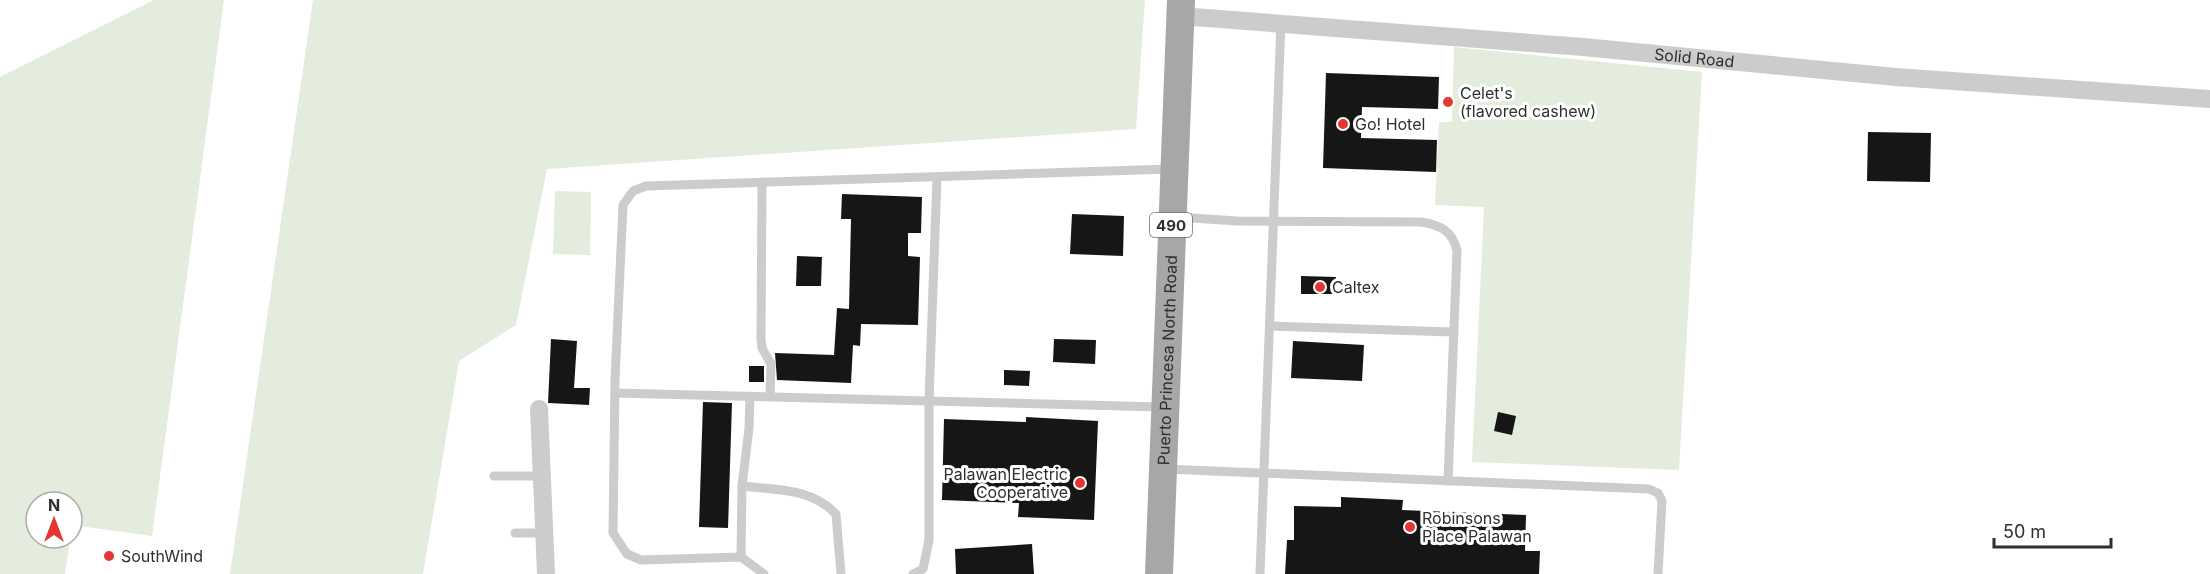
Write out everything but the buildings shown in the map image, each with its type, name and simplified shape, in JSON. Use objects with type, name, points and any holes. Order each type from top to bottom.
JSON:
[{"type":"main road","name":"Puerto Princesa North Road","points":[[1159,574],[1180,8]]},
{"type":"street","name":"Solid Road","points":[[1180,8],[1281,22],[1583,47],[1896,78],[2210,99]]},
{"type":"street","points":[[539,409],[546,574]]},
{"type":"lane","points":[[1260,574],[1281,22]]},
{"type":"lane","points":[[764,574],[741,556],[641,560],[627,554],[613,533],[615,393],[623,205],[633,191],[646,186],[1174,169]]},
{"type":"lane","points":[[912,574],[923,569],[929,540],[929,400],[937,177]]},
{"type":"lane","points":[[762,182],[761,339],[762,348],[771,364],[770,396]]},
{"type":"lane","points":[[1172,216],[1274,222],[1421,222],[1437,225],[1455,240],[1457,251],[1452,332],[1448,481]]},
{"type":"lane","points":[[1270,326],[1452,332]]},
{"type":"lane","points":[[615,393],[1164,407]]},
{"type":"lane","points":[[741,556],[742,486],[749,429],[750,396]]},
{"type":"lane","points":[[1162,469],[1649,489],[1658,493],[1662,501],[1658,574]]},
{"type":"lane","points":[[494,476],[542,476]]},
{"type":"lane","points":[[742,486],[806,494],[826,504],[836,514],[841,574]]},
{"type":"lane","points":[[515,533],[544,533]]},
{"type":"green space","points":[[154,0],[224,0],[152,536],[84,527],[84,490],[24,490],[24,550],[68,550],[65,574],[0,574],[0,77]]},
{"type":"green space","points":[[313,0],[1145,0],[1136,129],[547,169],[516,325],[459,361],[423,574],[230,574]]},
{"type":"green space","points":[[1454,47],[1702,72],[1679,470],[1472,462],[1484,207],[1435,205],[1439,122],[1452,122]]},
{"type":"green space","points":[[555,191],[591,192],[590,255],[553,254]]},
{"type":"place","name":"Celet's (flavored cashew)","points":[[1448,102]]},
{"type":"place","name":"Go! Hotel","points":[[1343,124]]},
{"type":"place","name":"Caltex","points":[[1320,287]]},
{"type":"place","name":"Palawan Electric Cooperative","points":[[1080,483]]},
{"type":"place","name":"Robinsons Place Palawan","points":[[1410,527]]},
{"type":"place","name":"SouthWind","points":[[109,556]]}]
